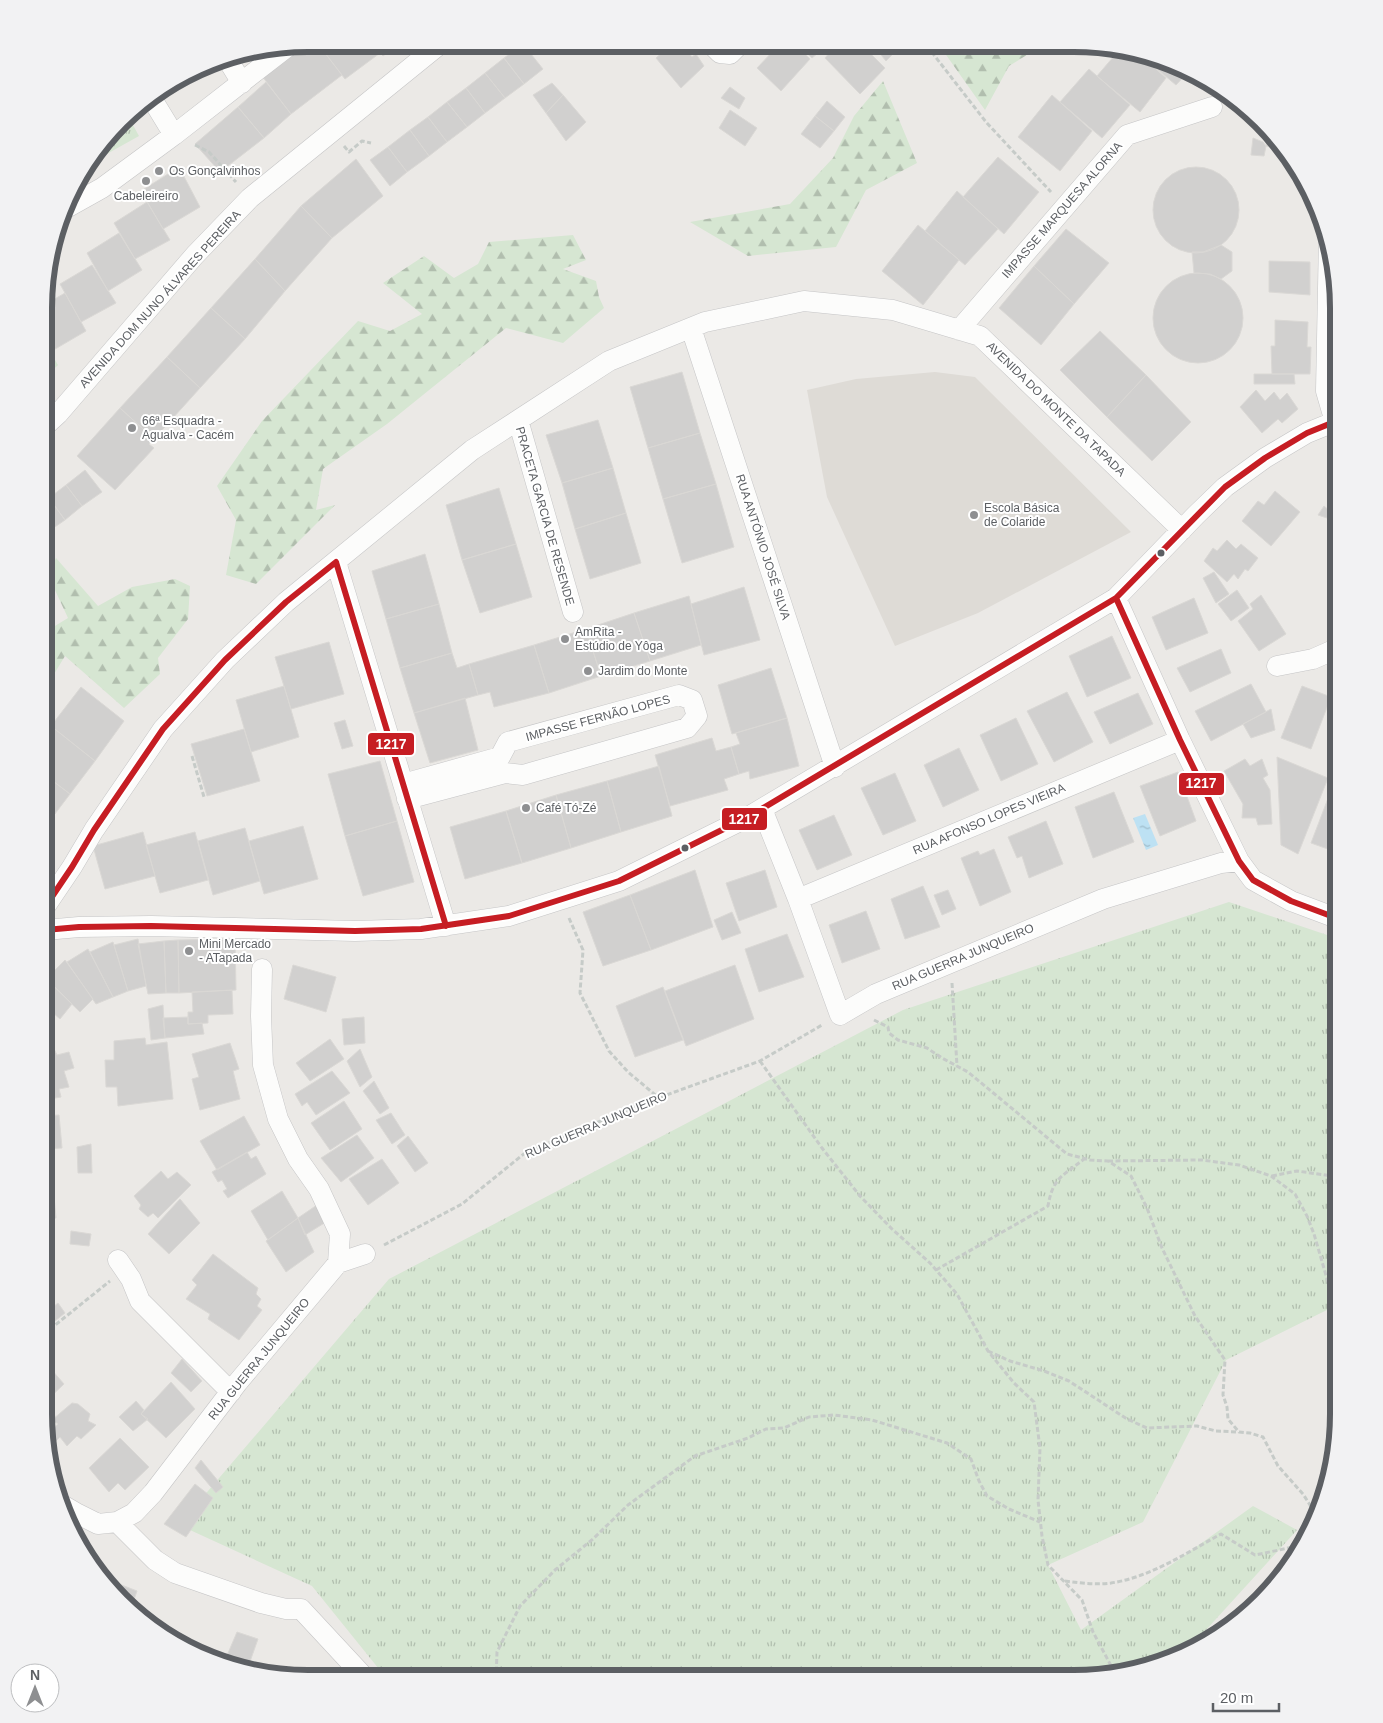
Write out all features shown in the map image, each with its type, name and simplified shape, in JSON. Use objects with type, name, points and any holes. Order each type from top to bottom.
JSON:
[{"type":"street","name":"AVENIDA DOM NUNO ÁLVARES PEREIRA","points":[[52,420],[195,255],[250,198],[430,52]]},
{"type":"street","points":[[719,52],[730,54],[732,52]]},
{"type":"street","points":[[75,203],[102,188],[174,136],[277,55]]},
{"type":"street","points":[[231,65],[242,83]]},
{"type":"street","points":[[155,104],[174,136]]},
{"type":"street","name":"IMPASSE MARQUESA ALORNA","points":[[959,330],[1127,135],[1212,107]]},
{"type":"street","points":[[1329,283],[1326,391],[1330,402]]},
{"type":"street","name":"AVENIDA DO MONTE DA TAPADA","points":[[52,897],[72,868],[94,830],[163,729],[224,660],[286,602],[472,450],[609,361],[705,322],[804,302],[893,310],[980,336],[1182,530]]},
{"type":"street","name":"RUA ANTÓNIO JOSÉ SILVA","points":[[691,328],[835,767]]},
{"type":"street","name":"PRACETA GARCIA DE RESENDE","points":[[518,420],[573,612]]},
{"type":"street","points":[[52,929],[151,926],[355,930],[421,929],[509,916],[619,881],[762,809],[1116,598],[1225,487],[1265,458],[1307,433],[1330,424]]},
{"type":"street","points":[[336,562],[446,926]]},
{"type":"street","points":[[1116,598],[1180,740],[1239,861],[1253,880],[1292,901],[1330,916]]},
{"type":"street","points":[[1277,666],[1313,659],[1330,652]]},
{"type":"street","name":"IMPASSE FERNÃO LOPES","points":[[679,695],[692,700],[697,716],[687,728],[523,775],[506,772],[405,791],[500,758],[508,742],[679,695]]},
{"type":"street","name":"RUA AFONSO LOPES VIEIRA","points":[[798,899],[1180,740]]},
{"type":"street","points":[[762,809],[798,899],[848,1011]]},
{"type":"street","name":"RUA GUERRA JUNQUEIRO","points":[[848,1011],[876,994],[1103,899],[1221,863],[1239,861]]},
{"type":"street","points":[[262,969],[263,1065],[278,1118],[298,1158],[319,1189],[340,1234],[338,1263],[365,1254]]},
{"type":"street","points":[[118,1260],[131,1280],[140,1302],[230,1392]]},
{"type":"street","name":"RUA GUERRA JUNQUEIRO","points":[[117,1522],[134,1513],[153,1493],[230,1392],[338,1263]]},
{"type":"street","points":[[71,1510],[98,1524],[117,1522],[154,1560],[175,1573],[261,1604],[286,1609],[302,1609],[358,1670]]},
{"type":"path","points":[[932,52],[986,122],[1065,206]]},
{"type":"path","points":[[174,136],[209,152],[250,198]]},
{"type":"path","points":[[349,152],[362,141],[371,143]]},
{"type":"path","points":[[192,756],[204,797]]},
{"type":"path","points":[[561,899],[583,950],[580,993],[609,1051],[628,1072],[659,1098]]},
{"type":"path","points":[[950,962],[957,1066]]},
{"type":"path","points":[[848,1011],[869,1017],[888,1027],[889,1033],[898,1040],[927,1048],[968,1072],[1067,1154],[1108,1161],[1202,1160],[1239,1165],[1271,1176],[1295,1194],[1307,1216],[1330,1289]]},
{"type":"path","name":"RUA GUERRA JUNQUEIRO","points":[[365,1254],[462,1204],[525,1153],[659,1098],[760,1061],[848,1011]]},
{"type":"path","points":[[760,1061],[822,1148],[860,1196],[958,1294],[988,1351],[1014,1383],[1034,1402],[1040,1448],[1038,1500],[1048,1565],[1082,1600],[1093,1632],[1112,1668]]},
{"type":"path","points":[[936,1270],[1048,1206],[1051,1192],[1058,1179],[1084,1158]]},
{"type":"path","points":[[1108,1161],[1131,1176],[1147,1208],[1162,1248],[1195,1316],[1226,1360],[1223,1395],[1227,1407],[1228,1420],[1239,1432]]},
{"type":"path","points":[[1271,1176],[1297,1171],[1330,1176]]},
{"type":"path","points":[[52,1328],[108,1282]]},
{"type":"path","points":[[988,1351],[1010,1361],[1069,1381],[1127,1419],[1147,1428],[1197,1426],[1216,1431],[1250,1433],[1263,1438],[1278,1466],[1303,1494],[1313,1509]]},
{"type":"path","points":[[496,1670],[497,1652],[520,1606],[555,1570],[593,1539],[628,1505],[696,1456],[748,1438],[766,1429],[784,1428],[808,1417],[834,1415],[872,1420],[946,1443],[971,1459],[987,1496],[1009,1509],[1040,1522]]},
{"type":"path","points":[[1063,1581],[1112,1583],[1139,1576],[1161,1567],[1221,1534],[1255,1555],[1293,1547]]},
{"type":"shaded area","name":"Escola Básica de Colaride","points":[[935,372],[975,377],[1131,532],[978,613],[895,646],[827,497],[807,390],[856,379]]},
{"type":"green space","points":[[944,52],[1031,52],[1009,66],[985,110]]},
{"type":"green space","points":[[883,81],[917,163],[866,190],[836,247],[748,256],[690,222],[790,204],[833,158],[854,116]]},
{"type":"green space","points":[[132,123],[139,136],[105,155],[105,153]]},
{"type":"green space","points":[[573,235],[586,260],[563,269],[596,281],[599,297],[604,308],[563,343],[506,328],[387,424],[323,469],[316,510],[335,505],[256,584],[226,575],[236,520],[217,486],[262,421],[358,321],[390,331],[422,314],[383,283],[424,256],[454,278],[478,264],[489,242]]},
{"type":"green space","points":[[52,355],[58,365],[52,370]]},
{"type":"green space","points":[[56,558],[98,606],[132,587],[175,579],[190,586],[188,619],[158,658],[160,674],[124,708],[65,656],[52,677],[52,628],[68,618],[52,584],[52,566]]},
{"type":"green space","points":[[1229,902],[1330,936],[1330,1308],[1226,1360],[1143,1522],[1048,1565],[1081,1630],[1253,1506],[1297,1530],[1198,1639],[1173,1651],[1141,1662],[1092,1670],[380,1670],[312,1586],[179,1525],[389,1279],[903,1010]]},
{"type":"water","points":[[1145,814],[1158,845],[1146,850],[1133,818]]},
{"type":"building","points":[[308,52],[324,52],[342,75],[291,114],[262,76],[293,53]]},
{"type":"building","points":[[324,52],[380,53],[345,79]]},
{"type":"building","points":[[380,52],[388,52],[383,56]]},
{"type":"building","points":[[512,52],[529,52],[543,69],[524,84],[504,58]]},
{"type":"building","points":[[663,52],[688,52],[692,57],[696,54],[704,66],[681,88],[656,58]]},
{"type":"building","points":[[772,52],[803,52],[810,59],[781,91],[757,68]]},
{"type":"building","points":[[806,52],[817,52],[812,58]]},
{"type":"building","points":[[830,52],[869,52],[885,68],[860,94],[825,58]]},
{"type":"building","points":[[879,52],[895,52],[886,61]]},
{"type":"building","points":[[1114,56],[1150,64],[1166,78],[1140,112],[1097,76]]},
{"type":"building","points":[[504,58],[524,84],[505,98],[485,73]]},
{"type":"building","points":[[1151,64],[1184,77],[1176,85]]},
{"type":"building","points":[[1089,69],[1130,105],[1102,138],[1060,102]]},
{"type":"building","points":[[485,73],[505,98],[485,113],[466,88]]},
{"type":"building","points":[[266,82],[291,114],[264,138],[238,107]]},
{"type":"building","points":[[552,83],[563,95],[546,113],[533,95]]},
{"type":"building","points":[[730,87],[745,98],[739,109],[721,98]]},
{"type":"building","points":[[466,88],[485,113],[467,127],[447,102]]},
{"type":"building","points":[[563,95],[586,122],[566,141],[546,113]]},
{"type":"building","points":[[1052,95],[1092,131],[1060,171],[1018,137]]},
{"type":"building","points":[[827,101],[845,117],[834,131],[815,116]]},
{"type":"building","points":[[447,102],[467,127],[447,142],[428,117]]},
{"type":"building","points":[[238,107],[264,138],[220,172],[195,144]]},
{"type":"building","points":[[730,110],[757,128],[745,146],[719,128]]},
{"type":"building","points":[[815,116],[834,131],[820,148],[801,134]]},
{"type":"building","points":[[428,117],[447,142],[429,156],[410,130]]},
{"type":"building","points":[[410,130],[429,156],[407,172],[388,147]]},
{"type":"building","points":[[1253,138],[1263,142],[1266,146],[1264,156],[1251,155]]},
{"type":"building","points":[[1267,140],[1273,147],[1266,146]]},
{"type":"building","points":[[388,147],[407,172],[390,186],[370,160]]},
{"type":"building","points":[[998,157],[1039,192],[1004,234],[963,197]]},
{"type":"building","points":[[356,159],[383,196],[332,238],[301,206]]},
{"type":"building","points":[[179,167],[200,207],[163,229],[141,191]]},
{"type":"building","points":[[1196,167],[1212,171],[1226,180],[1235,194],[1239,210],[1235,226],[1226,240],[1212,249],[1196,253],[1180,249],[1166,240],[1157,226],[1153,210],[1157,194],[1166,180],[1180,171]]},
{"type":"building","points":[[957,191],[998,229],[965,265],[925,231]]},
{"type":"building","points":[[147,202],[170,240],[135,259],[114,223]]},
{"type":"building","points":[[301,206],[332,238],[285,291],[255,259]]},
{"type":"building","points":[[918,225],[959,260],[923,305],[882,271]]},
{"type":"building","points":[[1066,229],[1109,263],[1074,304],[1034,266]]},
{"type":"building","points":[[119,233],[142,270],[108,291],[87,253]]},
{"type":"building","points":[[1221,245],[1232,252],[1232,271],[1221,279],[1210,274],[1194,273],[1192,252],[1203,252]]},
{"type":"building","points":[[255,259],[285,291],[245,339],[211,308]]},
{"type":"building","points":[[1269,261],[1310,262],[1310,295],[1269,292]]},
{"type":"building","points":[[92,265],[116,303],[81,322],[60,284]]},
{"type":"building","points":[[1034,266],[1074,304],[1041,345],[999,308]]},
{"type":"building","points":[[1198,273],[1215,276],[1230,286],[1240,301],[1243,318],[1240,335],[1230,350],[1215,360],[1198,363],[1181,360],[1166,350],[1156,335],[1153,318],[1156,301],[1166,286],[1181,276]]},
{"type":"building","points":[[65,293],[86,331],[52,351],[52,308],[52,300]]},
{"type":"building","points":[[211,308],[245,339],[200,388],[167,357]]},
{"type":"building","points":[[1275,320],[1308,322],[1307,347],[1311,347],[1310,374],[1272,374],[1271,346],[1275,346]]},
{"type":"building","points":[[1100,331],[1146,375],[1107,417],[1060,370]]},
{"type":"building","points":[[167,357],[200,388],[154,439],[120,408]]},
{"type":"building","points":[[682,372],[700,433],[648,448],[630,387]]},
{"type":"building","points":[[1254,374],[1294,374],[1295,384],[1254,384]]},
{"type":"building","points":[[1146,375],[1191,422],[1152,461],[1107,417]]},
{"type":"building","points":[[1256,390],[1265,401],[1274,392],[1280,400],[1287,393],[1298,409],[1282,423],[1278,419],[1262,433],[1240,407]]},
{"type":"building","points":[[120,408],[154,439],[149,444],[154,448],[115,490],[77,456]]},
{"type":"building","points":[[598,420],[613,468],[562,483],[546,435]]},
{"type":"building","points":[[700,433],[716,484],[663,499],[648,448]]},
{"type":"building","points":[[613,468],[626,513],[575,529],[562,483]]},
{"type":"building","points":[[85,470],[102,492],[82,506],[66,485]]},
{"type":"building","points":[[716,484],[734,547],[682,563],[663,499]]},
{"type":"building","points":[[66,485],[82,506],[65,520],[52,502],[52,496]]},
{"type":"building","points":[[499,488],[516,544],[462,560],[446,505]]},
{"type":"building","points":[[1275,491],[1300,512],[1271,546],[1242,521],[1258,501],[1264,505]]},
{"type":"building","points":[[52,502],[65,520],[52,529]]},
{"type":"building","points":[[1324,506],[1330,511],[1327,518],[1318,515]]},
{"type":"building","points":[[626,513],[641,563],[590,579],[575,529]]},
{"type":"building","points":[[1227,540],[1236,549],[1241,544],[1258,558],[1248,571],[1245,569],[1238,579],[1234,574],[1227,582],[1204,561],[1213,548],[1217,551]]},
{"type":"building","points":[[516,544],[532,597],[480,613],[462,560]]},
{"type":"building","points":[[425,554],[439,604],[386,619],[372,571]]},
{"type":"building","points":[[1214,572],[1229,594],[1216,603],[1203,578]]},
{"type":"building","points":[[744,587],[760,640],[704,655],[691,604]]},
{"type":"building","points":[[1237,590],[1249,608],[1231,621],[1218,604]]},
{"type":"building","points":[[1261,595],[1286,634],[1259,651],[1238,621],[1253,609],[1250,604]]},
{"type":"building","points":[[689,596],[701,645],[650,661],[634,613]]},
{"type":"building","points":[[1194,598],[1208,633],[1166,650],[1152,617]]},
{"type":"building","points":[[439,604],[452,653],[400,668],[386,619]]},
{"type":"building","points":[[634,613],[650,661],[601,676],[586,629]]},
{"type":"building","points":[[586,629],[601,676],[549,693],[534,645]]},
{"type":"building","points":[[1112,636],[1131,678],[1087,697],[1069,656]]},
{"type":"building","points":[[329,642],[344,694],[291,709],[275,657]]},
{"type":"building","points":[[534,645],[549,693],[494,707],[490,692],[478,695],[469,664]]},
{"type":"building","points":[[1221,649],[1231,673],[1190,692],[1177,668]]},
{"type":"building","points":[[452,653],[457,668],[469,664],[478,695],[414,713],[400,668]]},
{"type":"building","points":[[771,668],[787,718],[732,734],[718,685]]},
{"type":"building","points":[[1251,684],[1266,712],[1211,741],[1195,711]]},
{"type":"building","points":[[284,686],[299,737],[251,752],[236,700]]},
{"type":"building","points":[[1302,686],[1330,697],[1311,749],[1281,738]]},
{"type":"building","points":[[81,687],[124,721],[95,761],[52,727]]},
{"type":"building","points":[[1067,692],[1093,742],[1054,762],[1027,711]]},
{"type":"building","points":[[1138,693],[1153,724],[1110,744],[1094,712]]},
{"type":"building","points":[[465,698],[478,750],[430,763],[414,713]]},
{"type":"building","points":[[1271,709],[1275,730],[1251,738],[1243,724]]},
{"type":"building","points":[[787,718],[799,766],[750,779],[749,771],[739,774],[731,747],[740,744],[736,733]]},
{"type":"building","points":[[1016,718],[1038,764],[1001,781],[980,735]]},
{"type":"building","points":[[345,720],[353,746],[342,749],[334,723]]},
{"type":"building","points":[[52,727],[95,761],[70,794],[52,780]]},
{"type":"building","points":[[244,729],[260,781],[207,796],[191,744]]},
{"type":"building","points":[[712,738],[716,751],[731,747],[739,774],[724,779],[728,790],[670,806],[655,755]]},
{"type":"building","points":[[959,748],[979,790],[943,807],[924,765]]},
{"type":"building","points":[[1277,757],[1328,778],[1298,854],[1281,845]]},
{"type":"building","points":[[1245,759],[1250,766],[1262,759],[1268,775],[1263,778],[1270,790],[1272,824],[1258,825],[1256,818],[1242,818],[1243,804],[1224,771]]},
{"type":"building","points":[[380,761],[397,821],[345,836],[328,774]]},
{"type":"building","points":[[659,766],[672,816],[621,832],[607,781]]},
{"type":"building","points":[[1178,772],[1196,821],[1160,836],[1140,786]]},
{"type":"building","points":[[895,773],[916,821],[883,835],[861,788]]},
{"type":"building","points":[[52,780],[70,794],[52,818]]},
{"type":"building","points":[[607,781],[621,832],[571,848],[556,795]]},
{"type":"building","points":[[1114,792],[1134,842],[1093,858],[1075,807]]},
{"type":"building","points":[[1330,793],[1330,850],[1311,843]]},
{"type":"building","points":[[556,795],[571,848],[522,863],[506,811]]},
{"type":"building","points":[[506,811],[522,863],[465,879],[450,827]]},
{"type":"building","points":[[834,815],[852,855],[817,870],[799,830]]},
{"type":"building","points":[[397,821],[414,882],[363,896],[345,836]]},
{"type":"building","points":[[1046,821],[1063,864],[1029,878],[1022,856],[1017,858],[1008,837]]},
{"type":"building","points":[[303,826],[318,879],[264,894],[249,841]]},
{"type":"building","points":[[245,828],[260,881],[213,895],[198,841]]},
{"type":"building","points":[[143,832],[155,876],[105,889],[93,846]]},
{"type":"building","points":[[195,832],[208,880],[160,893],[146,845]]},
{"type":"building","points":[[994,849],[1011,892],[980,906],[961,858],[978,851],[980,855]]},
{"type":"building","points":[[695,870],[713,927],[651,950],[630,895]]},
{"type":"building","points":[[765,870],[777,907],[739,921],[726,883]]},
{"type":"building","points":[[923,886],[940,927],[905,939],[891,899]]},
{"type":"building","points":[[948,890],[956,909],[942,915],[934,895]]},
{"type":"building","points":[[630,895],[651,950],[603,966],[583,912]]},
{"type":"building","points":[[866,911],[880,949],[842,963],[829,925]]},
{"type":"building","points":[[732,912],[741,933],[722,940],[714,920]]},
{"type":"building","points":[[787,934],[804,977],[759,992],[745,949]]},
{"type":"building","points":[[138,939],[146,986],[128,991],[114,945]]},
{"type":"building","points":[[235,939],[236,990],[179,993],[178,940]]},
{"type":"building","points":[[178,940],[179,993],[166,993],[164,941]]},
{"type":"building","points":[[164,941],[166,993],[148,994],[138,944]]},
{"type":"building","points":[[113,942],[128,991],[113,997],[90,952]]},
{"type":"building","points":[[88,949],[113,997],[96,1004],[67,962]]},
{"type":"building","points":[[65,960],[93,999],[80,1012],[52,985],[52,973]]},
{"type":"building","points":[[293,965],[336,977],[326,1012],[284,999]]},
{"type":"building","points":[[735,965],[754,1019],[686,1046],[665,991]]},
{"type":"building","points":[[52,984],[72,1004],[60,1019],[52,1012]]},
{"type":"building","points":[[663,987],[683,1040],[635,1057],[616,1006]]},
{"type":"building","points":[[232,990],[233,1014],[208,1015],[208,1023],[188,1024],[188,1012],[193,1012],[192,992]]},
{"type":"building","points":[[163,1005],[165,1038],[151,1040],[148,1009]]},
{"type":"building","points":[[188,1017],[188,1024],[202,1023],[204,1034],[165,1038],[163,1018]]},
{"type":"building","points":[[364,1017],[365,1043],[344,1045],[342,1019]]},
{"type":"building","points":[[145,1038],[146,1045],[167,1042],[173,1099],[118,1106],[117,1087],[106,1087],[105,1060],[114,1060],[114,1041]]},
{"type":"building","points":[[330,1039],[344,1059],[310,1081],[296,1063]]},
{"type":"building","points":[[230,1043],[239,1069],[233,1071],[240,1099],[200,1110],[192,1079],[199,1077],[192,1054]]},
{"type":"building","points":[[52,1049],[54,1049],[57,1055],[69,1052],[74,1068],[64,1071],[69,1087],[59,1089],[61,1097],[52,1099]]},
{"type":"building","points":[[360,1049],[372,1077],[360,1087],[347,1061]]},
{"type":"building","points":[[332,1071],[350,1093],[316,1115],[307,1102],[302,1106],[295,1094]]},
{"type":"building","points":[[374,1081],[389,1108],[380,1114],[363,1091]]},
{"type":"building","points":[[344,1101],[362,1129],[330,1150],[311,1123]]},
{"type":"building","points":[[391,1113],[405,1135],[392,1144],[376,1120]]},
{"type":"building","points":[[52,1115],[59,1115],[62,1148],[52,1149]]},
{"type":"building","points":[[244,1116],[260,1145],[217,1170],[200,1141]]},
{"type":"building","points":[[357,1135],[374,1158],[341,1182],[321,1158]]},
{"type":"building","points":[[408,1136],[428,1163],[415,1172],[397,1146]]},
{"type":"building","points":[[91,1144],[92,1173],[78,1173],[77,1147]]},
{"type":"building","points":[[247,1152],[251,1159],[256,1156],[266,1174],[228,1198],[223,1191],[227,1189],[222,1180],[218,1182],[212,1172]]},
{"type":"building","points":[[382,1159],[399,1183],[368,1205],[349,1179]]},
{"type":"building","points":[[161,1171],[168,1179],[177,1172],[191,1185],[158,1218],[153,1213],[148,1217],[139,1209],[141,1205],[134,1196]]},
{"type":"building","points":[[52,1176],[56,1218],[52,1218]]},
{"type":"building","points":[[282,1191],[298,1218],[268,1240],[251,1211]]},
{"type":"building","points":[[180,1199],[200,1223],[169,1254],[148,1234]]},
{"type":"building","points":[[317,1205],[326,1222],[305,1235],[298,1218]]},
{"type":"building","points":[[298,1218],[314,1252],[286,1272],[266,1241]]},
{"type":"building","points":[[71,1231],[91,1234],[89,1246],[70,1244]]},
{"type":"building","points":[[213,1254],[258,1288],[256,1294],[261,1299],[257,1306],[262,1310],[239,1340],[208,1319],[210,1314],[186,1299],[197,1285],[192,1280]]},
{"type":"building","points":[[58,1303],[65,1313],[52,1323],[52,1306]]},
{"type":"building","points":[[182,1359],[202,1381],[191,1392],[171,1373]]},
{"type":"building","points":[[52,1370],[64,1384],[52,1395]]},
{"type":"building","points":[[171,1382],[195,1409],[166,1438],[141,1414]]},
{"type":"building","points":[[136,1401],[144,1410],[141,1414],[148,1419],[133,1431],[119,1417]]},
{"type":"building","points":[[72,1403],[78,1404],[90,1414],[88,1421],[96,1425],[81,1439],[77,1436],[67,1446],[60,1437],[56,1441],[54,1439],[53,1428],[58,1424],[52,1420]]},
{"type":"building","points":[[120,1438],[149,1467],[125,1490],[118,1483],[109,1492],[89,1468]]},
{"type":"building","points":[[201,1460],[223,1487],[216,1493],[195,1468]]},
{"type":"building","points":[[195,1484],[213,1498],[186,1537],[164,1524]]},
{"type":"building","points":[[116,1583],[137,1591],[133,1601]]},
{"type":"building","points":[[237,1632],[258,1639],[249,1664],[226,1657]]},
{"type":"transit line","name":"1217","points":[[52,929],[151,926],[355,931],[421,929],[509,916],[619,881],[748,817],[1116,598],[1225,487],[1265,458],[1307,433],[1330,424]]},
{"type":"transit line","name":"1217","points":[[336,562],[446,926]]},
{"type":"transit line","name":"1217","points":[[52,897],[94,830],[163,729],[225,660],[286,602],[336,562]]},
{"type":"transit line","name":"1217","points":[[1116,598],[1180,740],[1239,861],[1253,880],[1291,901],[1330,916]]},
{"type":"place","name":"Os Gonçalvinhos","points":[[159,171]]},
{"type":"place","name":"Cabeleireiro","points":[[146,181]]},
{"type":"place","name":"66ª Esquadra - Agualva - Cacém","points":[[132,428]]},
{"type":"place","name":"Escola Básica de Colaride","points":[[974,515]]},
{"type":"place","name":"AmRita - Estúdio de Yôga","points":[[565,639]]},
{"type":"place","name":"Jardim do Monte","points":[[588,671]]},
{"type":"place","name":"Café Tó-Zé","points":[[526,808]]},
{"type":"place","name":"Mini Mercado - ATapada","points":[[189,951]]}]
